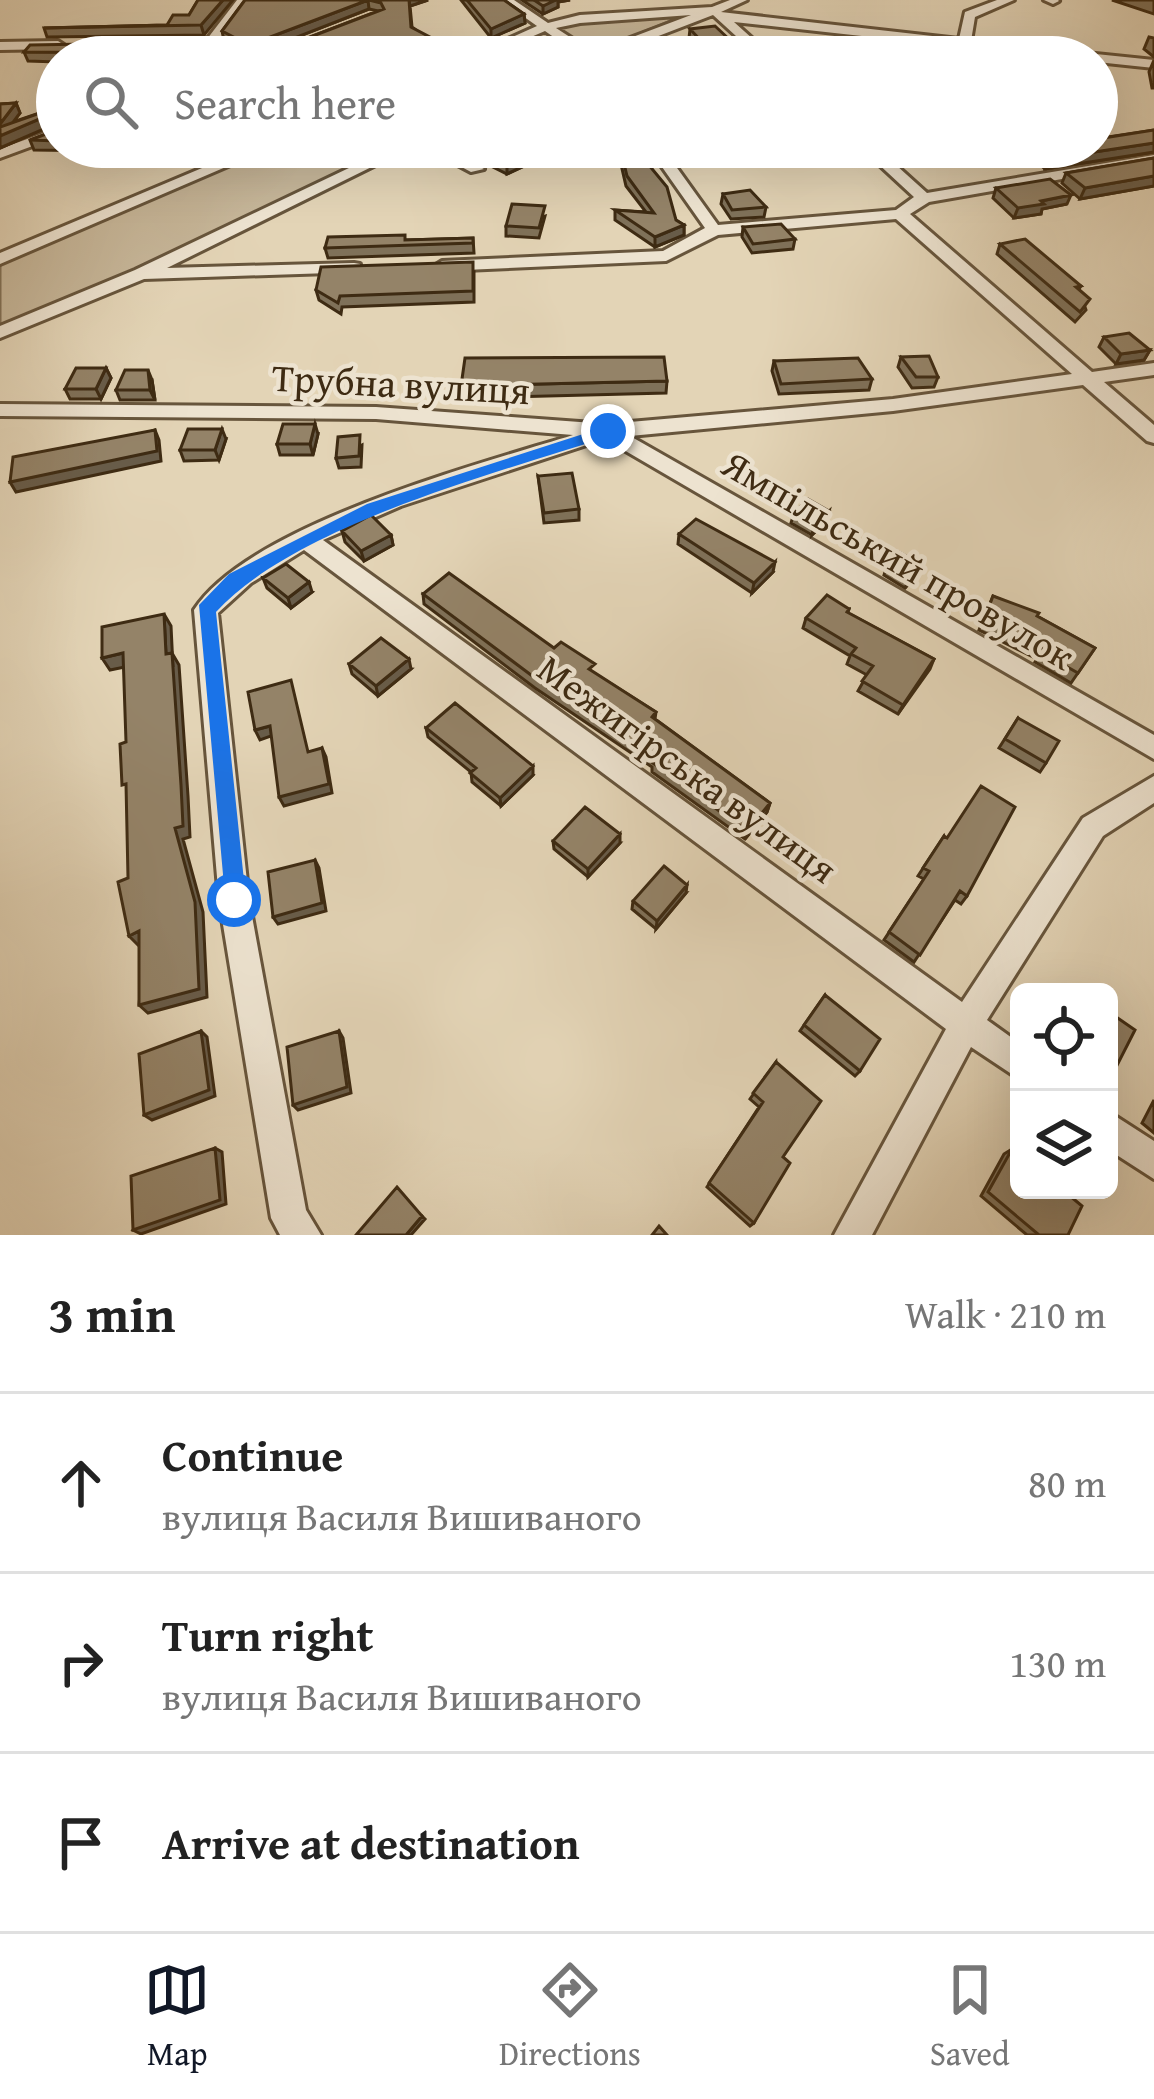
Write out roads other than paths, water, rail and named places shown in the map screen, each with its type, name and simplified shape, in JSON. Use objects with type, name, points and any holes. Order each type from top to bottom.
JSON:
[{"type":"street","points":[[215,36],[243,0]]},
{"type":"street","points":[[506,0],[556,36]]},
{"type":"street","points":[[691,0],[742,36]]},
{"type":"street","points":[[653,36],[741,0]]},
{"type":"street","points":[[965,36],[969,15],[1008,0]]},
{"type":"street","points":[[523,36],[542,28],[652,12],[716,14],[898,36]]},
{"type":"street","points":[[0,46],[36,46]]},
{"type":"street","points":[[1118,60],[1154,64]]},
{"type":"street","points":[[0,154],[36,140]]},
{"type":"street","points":[[1118,165],[1154,159]]},
{"type":"street","points":[[0,259],[215,168]]},
{"type":"street","points":[[0,333],[140,274],[361,168]]},
{"type":"street","points":[[670,168],[714,230]]},
{"type":"street","points":[[890,168],[924,198]]},
{"type":"street","points":[[426,266],[666,256],[714,230],[900,214],[924,198],[1101,168]]},
{"type":"street","points":[[900,214],[1154,436]]},
{"type":"street","points":[[140,274],[378,268]]},
{"type":"street","name":"Трубна вулиця","points":[[0,410],[376,413],[608,431],[1093,381],[1154,369]]},
{"type":"street","points":[[303,1235],[289,1218],[234,900],[206,610],[235,579],[373,508],[608,431]]},
{"type":"street","name":"Ямпільський провулок","points":[[608,431],[1154,748]]},
{"type":"street","name":"Межигірська вулиця","points":[[308,541],[1010,1056]]},
{"type":"street","points":[[852,1235],[966,1024],[1094,827],[1154,788]]},
{"type":"street","points":[[1118,1136],[1154,1162]]}]
